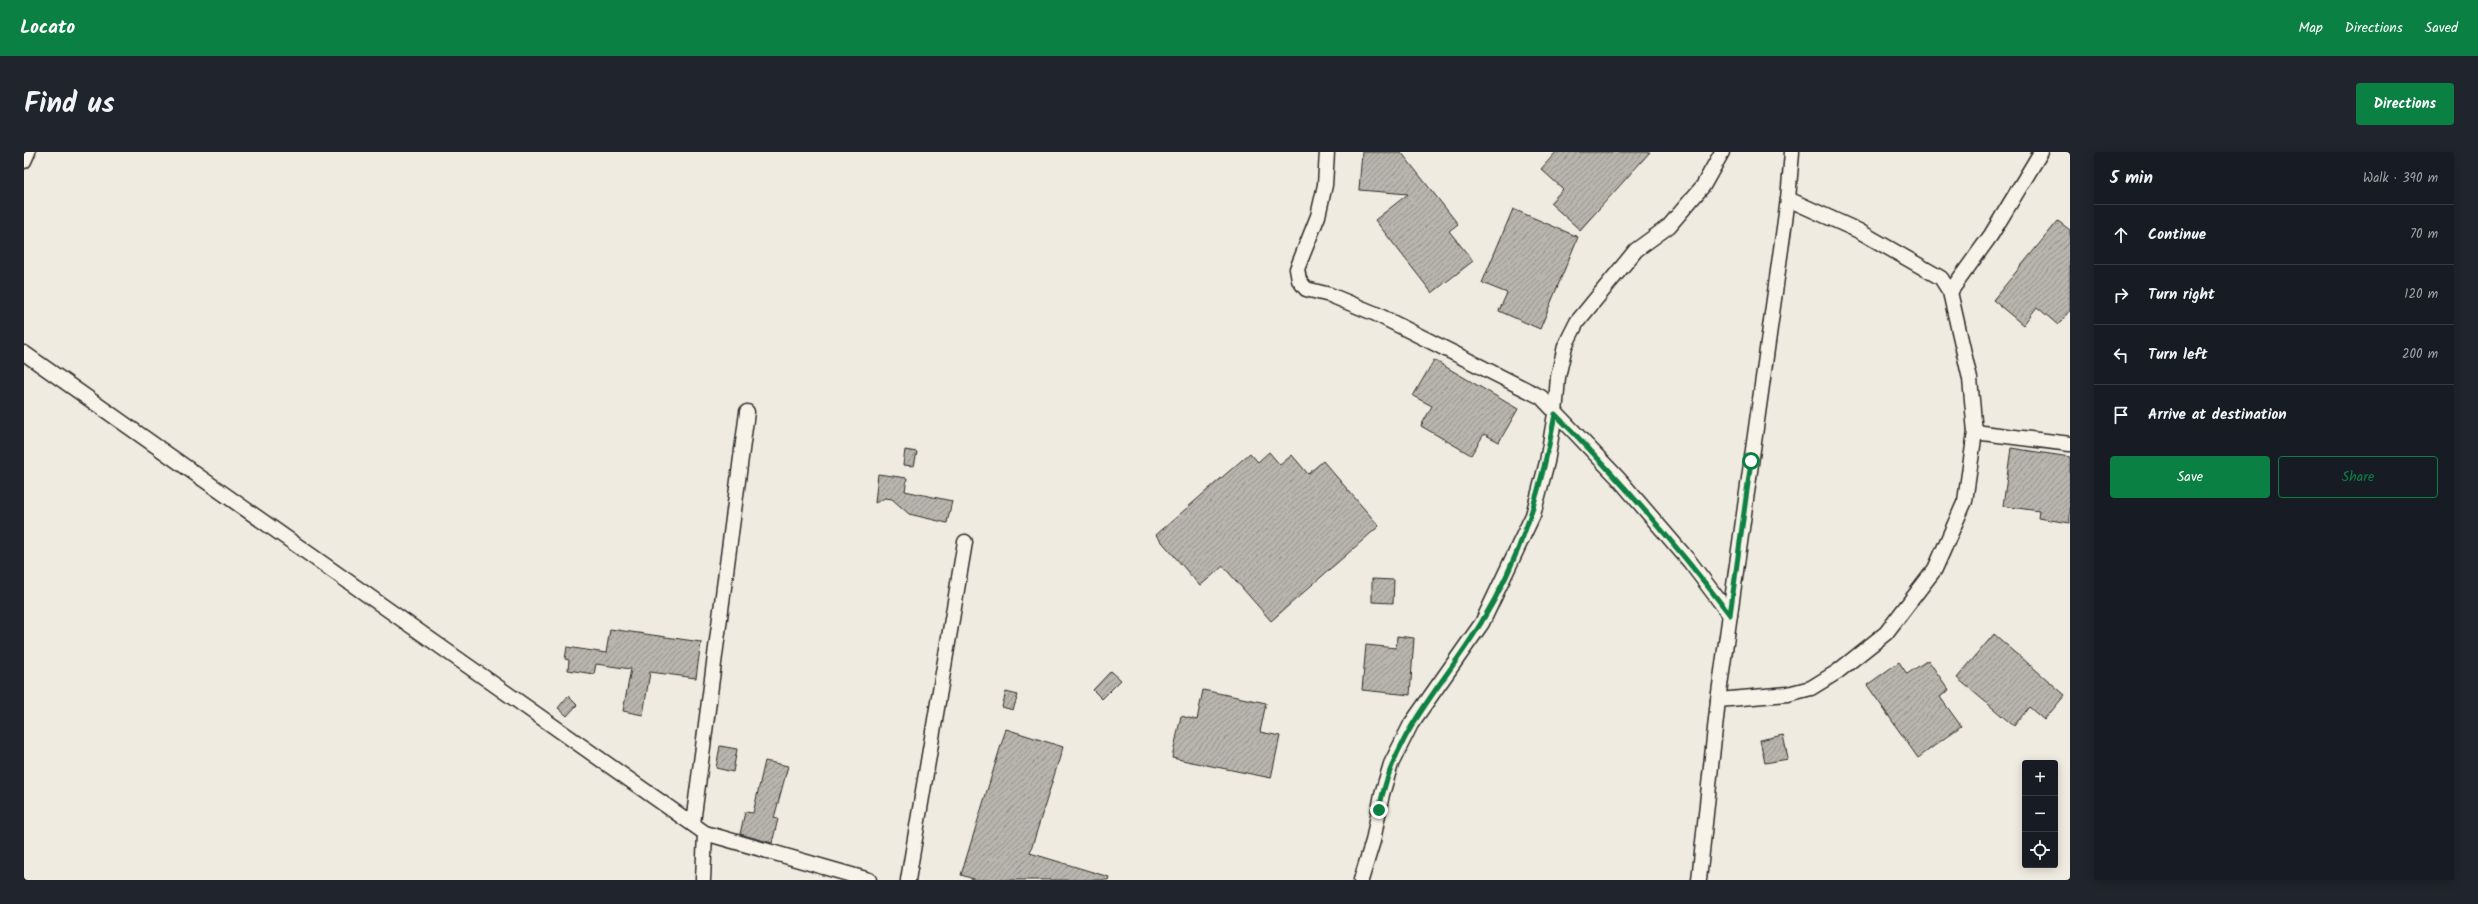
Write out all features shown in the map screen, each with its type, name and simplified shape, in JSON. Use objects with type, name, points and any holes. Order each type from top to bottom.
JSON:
[{"type":"street","points":[[24,161],[28,152]]},
{"type":"street","points":[[1327,152],[1325,185],[1318,216],[1297,269],[1299,280],[1306,289],[1330,295],[1376,314],[1533,391],[1541,397],[1555,414],[1618,478],[1690,562],[1730,615]]},
{"type":"street","points":[[1361,880],[1373,841],[1382,794],[1391,764],[1411,724],[1482,623],[1533,514],[1547,462],[1555,414],[1558,377],[1563,354],[1577,322],[1636,250],[1669,226],[1704,186],[1722,152]]},
{"type":"street","points":[[1699,880],[1718,700],[1788,199],[1792,152]]},
{"type":"street","points":[[1950,292],[1991,235],[2041,152]]},
{"type":"street","points":[[1718,700],[1788,694],[1811,688],[1837,672],[1886,633],[1935,569],[1965,501],[1974,432],[1970,379],[1950,292],[1942,278],[1859,231],[1788,199]]},
{"type":"street","points":[[24,353],[705,833],[869,880]]},
{"type":"street","points":[[693,824],[747,412]]},
{"type":"street","points":[[1974,432],[2070,444]]},
{"type":"street","points":[[908,880],[965,542]]},
{"type":"street","points":[[703,880],[705,833]]},
{"type":"building","points":[[1362,152],[1401,152],[1458,224],[1449,231],[1473,261],[1432,293],[1375,220],[1408,194],[1359,190]]},
{"type":"building","points":[[1556,152],[1650,152],[1580,230],[1550,203],[1563,189],[1541,169]]},
{"type":"building","points":[[1513,209],[1578,237],[1540,329],[1499,311],[1507,293],[1482,283]]},
{"type":"building","points":[[2058,221],[2070,230],[2070,310],[2058,325],[2037,307],[2023,325],[1993,300]]},
{"type":"building","points":[[1434,360],[1518,409],[1499,442],[1484,434],[1471,455],[1421,426],[1432,406],[1413,396]]},
{"type":"building","points":[[2011,448],[2070,457],[2070,523],[2038,518],[2039,511],[2003,506]]},
{"type":"building","points":[[905,450],[917,452],[914,466],[903,465]]},
{"type":"building","points":[[1269,452],[1280,465],[1292,455],[1308,474],[1323,461],[1379,526],[1271,621],[1223,566],[1200,586],[1156,535],[1250,453],[1258,462]]},
{"type":"building","points":[[878,474],[907,478],[905,491],[952,501],[947,523],[909,514],[892,499],[885,498],[875,503]]},
{"type":"building","points":[[1372,579],[1394,580],[1393,603],[1372,602]]},
{"type":"building","points":[[610,629],[701,642],[696,678],[650,672],[643,715],[623,711],[631,669],[596,664],[594,674],[568,670],[569,660],[565,659],[567,647],[606,653]]},
{"type":"building","points":[[1994,634],[2065,695],[2044,720],[2029,707],[2014,726],[1957,678]]},
{"type":"building","points":[[1397,636],[1414,638],[1410,695],[1362,690],[1366,645],[1396,648]]},
{"type":"building","points":[[1928,660],[1949,690],[1940,697],[1961,726],[1918,758],[1867,685],[1899,662],[1907,674]]},
{"type":"building","points":[[1111,671],[1121,680],[1102,699],[1093,690]]},
{"type":"building","points":[[1203,690],[1266,703],[1260,732],[1280,736],[1271,778],[1172,758],[1181,716],[1197,720]]},
{"type":"building","points":[[1006,692],[1018,695],[1013,710],[1002,707]]},
{"type":"building","points":[[568,696],[577,705],[567,716],[558,708]]},
{"type":"building","points":[[1006,729],[1063,747],[1030,853],[1109,877],[1108,880],[977,880],[961,875]]},
{"type":"building","points":[[1783,735],[1788,759],[1765,763],[1760,740]]},
{"type":"building","points":[[720,746],[737,749],[733,772],[716,768]]},
{"type":"building","points":[[765,761],[788,766],[774,818],[778,819],[772,843],[740,834],[745,812],[753,813]]},
{"type":"route","points":[[1379,810],[1391,764],[1411,724],[1482,623],[1533,514],[1547,462],[1555,414],[1618,478],[1690,562],[1730,615],[1751,461]]}]
